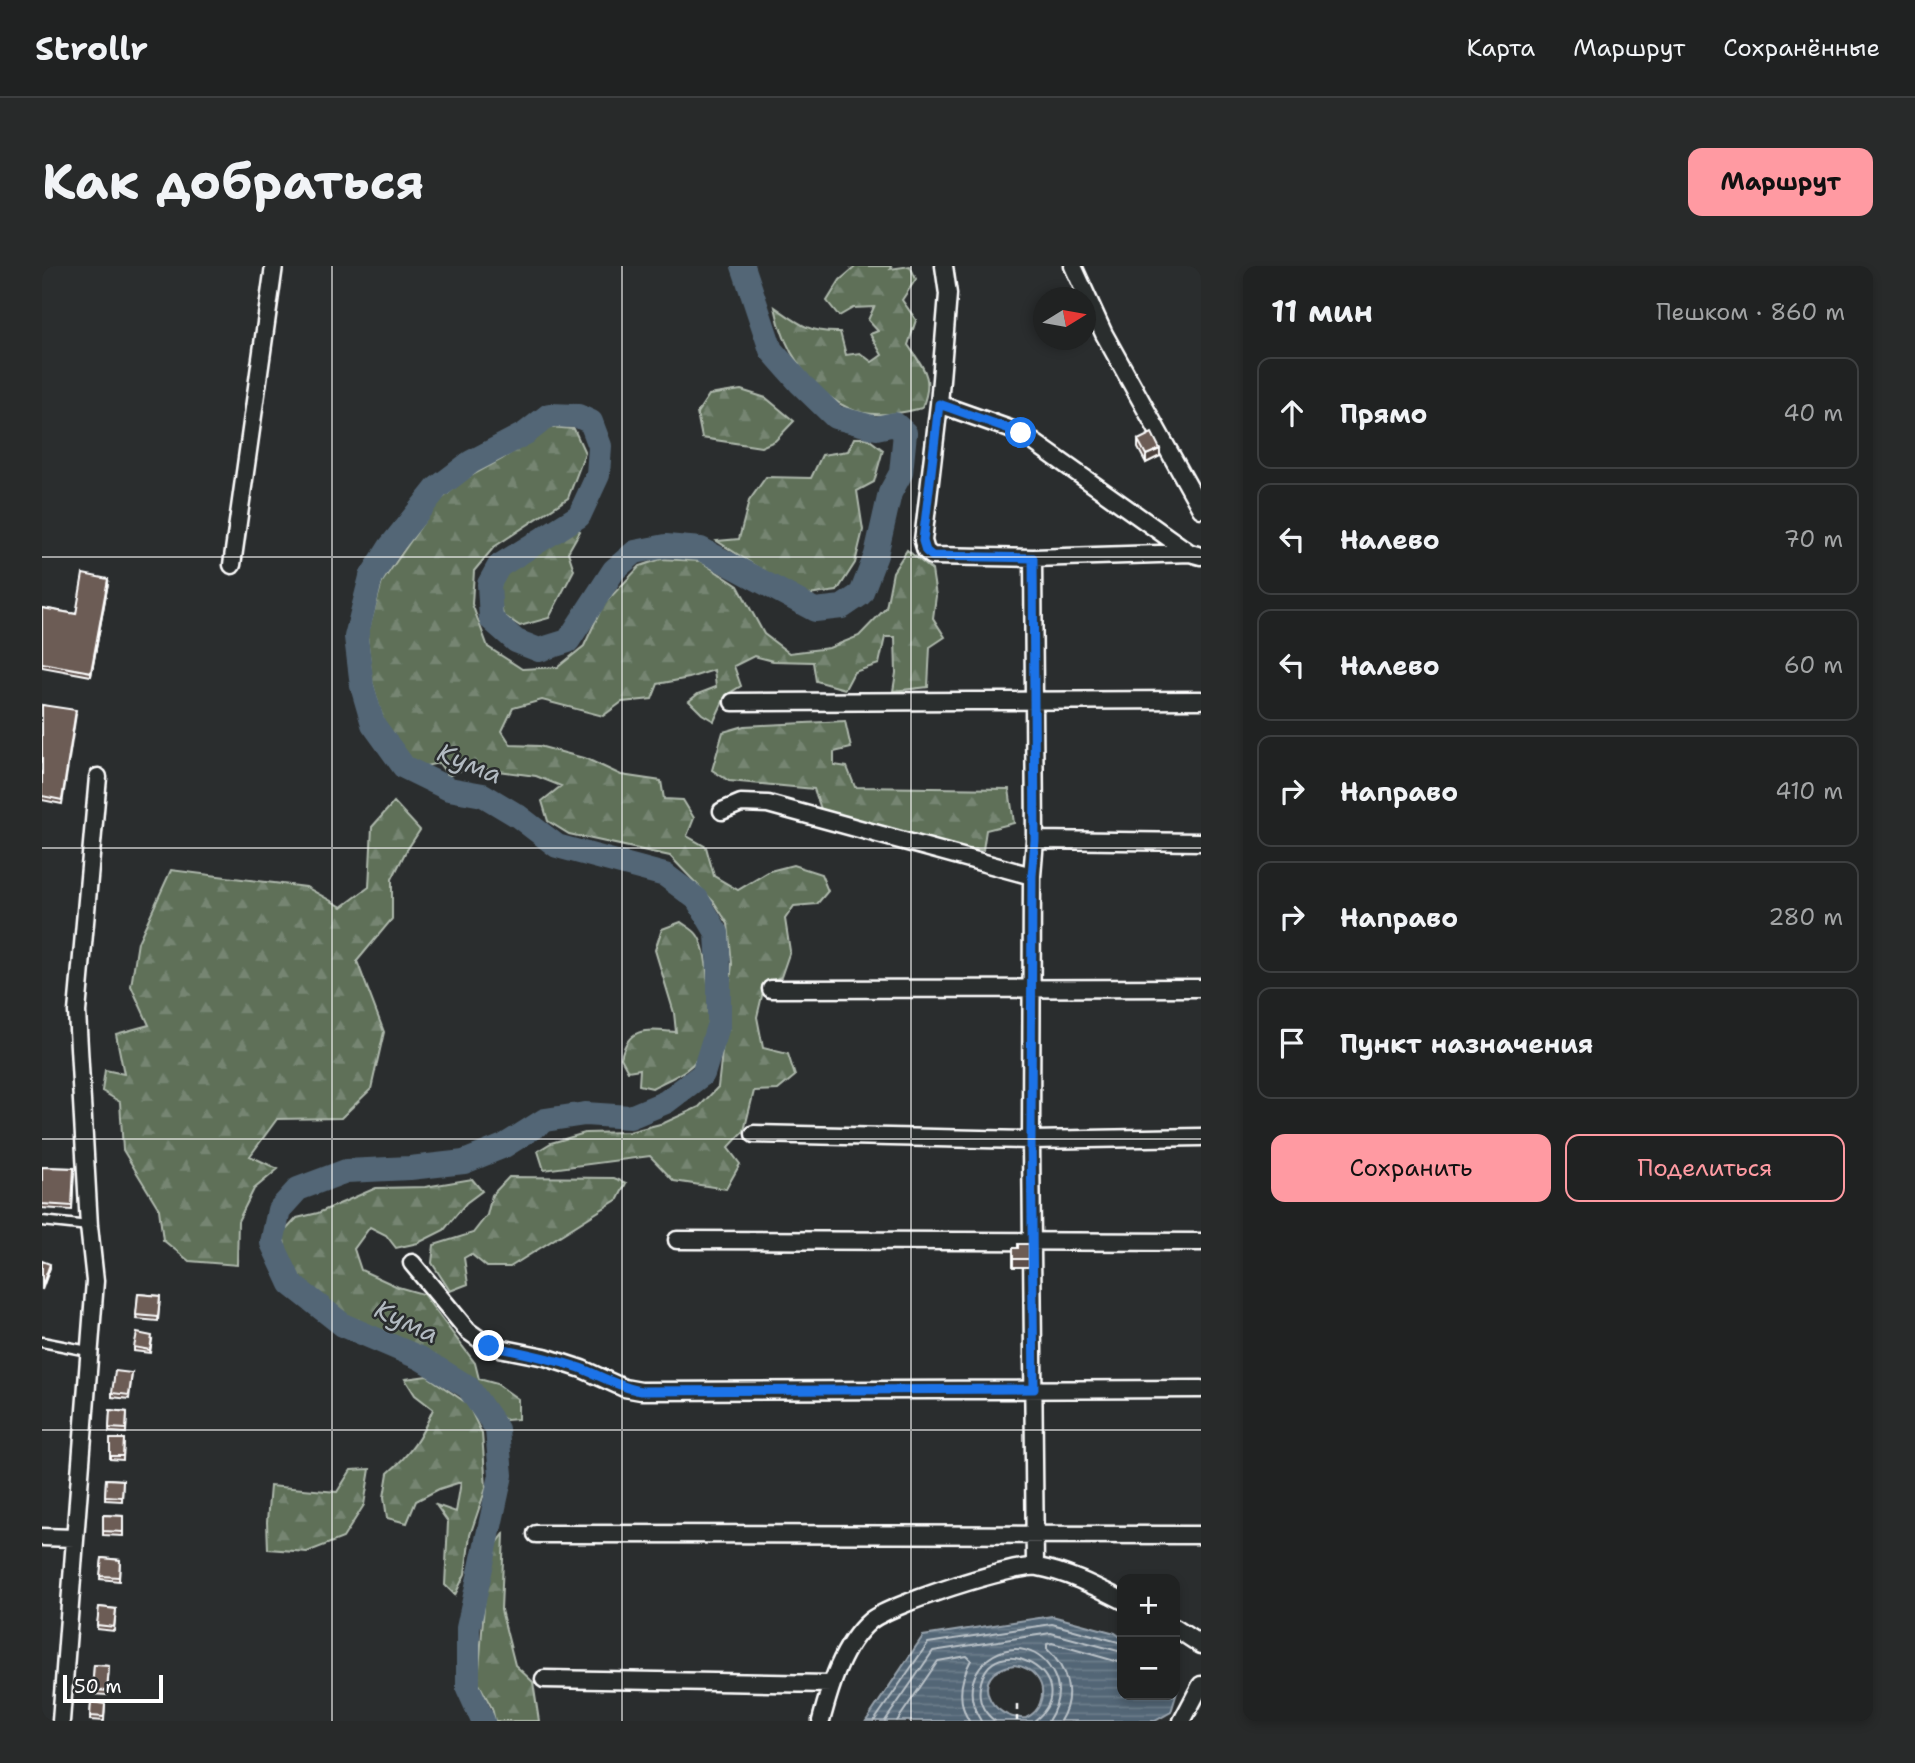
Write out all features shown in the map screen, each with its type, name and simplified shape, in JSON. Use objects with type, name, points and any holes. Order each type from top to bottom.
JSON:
[{"type":"street","points":[[232,565],[274,266]]},
{"type":"street","points":[[944,266],[948,294],[939,404],[923,541],[926,551],[932,556],[1033,558],[1196,554]]},
{"type":"street","points":[[1073,266],[1104,334],[1201,509]]},
{"type":"street","points":[[939,404],[1021,433],[1196,554]]},
{"type":"street","points":[[1033,558],[1035,840],[1032,876],[1031,1140],[1035,1566]]},
{"type":"street","points":[[733,702],[1201,700]]},
{"type":"street","points":[[61,1721],[95,1281],[89,1226],[77,1012],[98,777]]},
{"type":"street","points":[[722,810],[741,803],[768,804],[1032,876]]},
{"type":"street","points":[[1035,840],[1201,842]]},
{"type":"street","points":[[771,989],[1201,988]]},
{"type":"street","points":[[754,1134],[1031,1140],[1201,1137]]},
{"type":"street","points":[[677,1240],[1201,1242]]},
{"type":"street","points":[[412,1263],[468,1331],[489,1346],[558,1361],[624,1388],[641,1391],[1201,1389]]},
{"type":"street","points":[[536,1534],[1201,1535]]},
{"type":"street","points":[[42,1537],[74,1538]]},
{"type":"street","points":[[821,1721],[831,1684],[854,1640],[871,1620],[900,1605],[992,1576],[1035,1566],[1086,1582],[1117,1598]]},
{"type":"street","points":[[1180,1631],[1201,1644]]},
{"type":"street","points":[[544,1679],[831,1684]]},
{"type":"street","points":[[1182,1721],[1201,1685]]},
{"type":"lane","points":[[42,1221],[89,1226]]},
{"type":"lane","points":[[42,1342],[88,1351]]},
{"type":"path","points":[[1017,1704],[1017,1721]]},
{"type":"green space","points":[[850,266],[891,266],[890,269],[910,266],[916,279],[902,300],[916,320],[908,345],[926,375],[926,398],[922,408],[894,414],[875,414],[848,408],[821,390],[791,352],[775,307],[805,326],[820,331],[840,332],[846,355],[860,353],[872,362],[882,355],[870,334],[878,331],[868,320],[874,307],[853,308],[839,316],[827,301],[840,280],[854,268]]},
{"type":"green space","points":[[741,390],[766,398],[794,421],[775,441],[761,447],[702,438],[697,413],[709,395]]},
{"type":"green space","points":[[549,427],[574,429],[585,453],[568,498],[494,547],[474,571],[472,604],[488,647],[522,669],[558,667],[584,646],[603,605],[640,566],[661,559],[700,561],[738,586],[764,634],[789,653],[829,648],[859,636],[886,608],[893,572],[907,550],[932,570],[936,596],[933,618],[945,637],[930,647],[928,687],[893,691],[896,673],[895,637],[885,637],[879,664],[854,672],[845,689],[816,681],[813,662],[773,661],[754,656],[734,666],[741,686],[726,695],[714,721],[689,701],[716,687],[714,670],[658,684],[652,699],[622,702],[603,716],[542,700],[513,708],[502,731],[511,745],[539,746],[587,759],[621,775],[661,781],[664,799],[683,800],[694,818],[687,836],[706,847],[714,876],[738,890],[770,871],[793,865],[821,874],[828,891],[817,904],[794,906],[785,919],[790,951],[781,977],[765,983],[757,1017],[763,1048],[788,1054],[795,1076],[778,1090],[754,1091],[744,1131],[728,1148],[740,1164],[726,1189],[674,1181],[650,1156],[544,1170],[538,1151],[551,1143],[585,1133],[629,1132],[664,1123],[699,1107],[718,1087],[732,964],[728,924],[714,902],[670,856],[569,834],[548,821],[542,801],[561,786],[536,776],[468,767],[448,776],[439,763],[421,767],[406,754],[384,724],[372,681],[367,636],[382,582],[437,503],[465,479],[502,459]]},
{"type":"green space","points":[[854,438],[867,438],[883,450],[874,482],[857,491],[863,530],[855,563],[837,591],[808,595],[774,578],[717,541],[739,539],[749,501],[766,477],[811,478],[822,455],[848,451]]},
{"type":"green space","points":[[575,528],[580,531],[568,552],[574,570],[549,618],[520,626],[503,615],[498,594],[504,571]]},
{"type":"green space","points":[[845,721],[851,748],[834,752],[834,765],[847,767],[855,787],[1009,789],[1014,823],[986,830],[983,850],[948,847],[821,809],[814,789],[729,781],[712,770],[723,732],[744,726]]},
{"type":"green space","points":[[394,802],[420,830],[392,879],[392,919],[357,961],[384,1032],[371,1089],[341,1118],[277,1119],[250,1156],[278,1169],[254,1189],[238,1221],[237,1265],[189,1261],[163,1240],[159,1209],[123,1150],[120,1102],[102,1091],[105,1070],[124,1074],[116,1034],[149,1025],[131,986],[138,942],[171,870],[306,887],[342,907],[369,887],[372,827]]},
{"type":"green space","points":[[681,922],[697,934],[705,958],[708,992],[706,1039],[694,1063],[652,1088],[639,1085],[640,1069],[628,1071],[621,1058],[624,1047],[634,1035],[649,1031],[676,1032],[674,1013],[655,950],[662,929]]},
{"type":"green space","points":[[509,1177],[614,1178],[626,1183],[618,1199],[510,1267],[487,1267],[471,1254],[464,1258],[468,1284],[450,1291],[432,1263],[434,1245],[473,1233],[487,1215],[492,1195]]},
{"type":"green space","points":[[472,1179],[482,1191],[466,1203],[444,1230],[418,1243],[396,1248],[386,1235],[370,1227],[354,1249],[361,1270],[398,1287],[423,1294],[475,1363],[479,1379],[497,1384],[518,1399],[518,1419],[506,1420],[492,1410],[471,1382],[439,1361],[348,1322],[297,1283],[287,1259],[283,1233],[297,1218],[318,1213],[376,1188],[425,1187]]},
{"type":"green space","points":[[427,1376],[468,1404],[482,1434],[486,1488],[470,1535],[465,1574],[455,1595],[445,1585],[448,1522],[436,1505],[456,1512],[461,1482],[439,1489],[416,1501],[407,1523],[387,1518],[384,1497],[388,1473],[415,1444],[433,1409],[415,1395],[405,1379]]},
{"type":"green space","points":[[370,1469],[364,1505],[343,1538],[307,1552],[268,1549],[270,1486],[337,1492],[351,1470]]},
{"type":"green space","points":[[504,1534],[501,1610],[515,1665],[533,1682],[539,1721],[495,1721],[492,1708],[478,1682],[488,1555]]},
{"type":"water","points":[[1052,1616],[1117,1634],[1117,1700],[1175,1700],[1171,1712],[1155,1721],[866,1721],[923,1636]],"holes":[[[1014,1665],[1027,1669],[1037,1677],[1042,1696],[1033,1714],[1026,1718],[1013,1717],[994,1705],[988,1696],[987,1686],[991,1677],[999,1670]]]},
{"type":"building","points":[[1152,433],[1160,449],[1146,455],[1138,440]]},
{"type":"building","points":[[83,574],[108,579],[91,672],[42,663],[42,608],[76,614]]},
{"type":"building","points":[[42,705],[76,710],[62,800],[42,796]]},
{"type":"building","points":[[42,1167],[74,1168],[72,1206],[42,1204]]},
{"type":"building","points":[[1018,1244],[1029,1244],[1029,1259],[1013,1259],[1013,1248],[1018,1248]]},
{"type":"building","points":[[42,1261],[50,1264],[42,1286]]},
{"type":"building","points":[[138,1294],[160,1296],[158,1317],[136,1315]]},
{"type":"building","points":[[137,1333],[152,1336],[150,1350],[134,1347]]},
{"type":"building","points":[[115,1371],[132,1373],[129,1395],[112,1393]]},
{"type":"building","points":[[110,1410],[127,1412],[126,1429],[109,1428]]},
{"type":"building","points":[[110,1439],[124,1439],[123,1456],[110,1456]]},
{"type":"building","points":[[106,1479],[123,1480],[122,1497],[105,1496]]},
{"type":"building","points":[[103,1515],[123,1516],[123,1532],[103,1531]]},
{"type":"building","points":[[102,1558],[120,1560],[119,1577],[100,1576]]},
{"type":"building","points":[[99,1607],[116,1609],[114,1627],[97,1625]]},
{"type":"building","points":[[94,1665],[109,1666],[107,1691],[92,1690]]},
{"type":"building","points":[[91,1702],[105,1704],[104,1717],[90,1716]]},
{"type":"waterway","name":"Кума","points":[[483,1721],[468,1688],[468,1628],[501,1475],[497,1429],[468,1387],[420,1358],[343,1325],[291,1284],[272,1243],[279,1210],[298,1189],[346,1171],[464,1162],[504,1146],[545,1120],[585,1114],[630,1117],[666,1102],[703,1074],[719,1023],[717,933],[697,899],[665,875],[557,846],[518,816],[483,795],[449,789],[404,767],[373,724],[362,686],[356,637],[371,577],[390,547],[437,488],[471,462],[526,433],[549,415],[578,416],[591,422],[600,446],[598,475],[579,516],[499,566],[489,584],[491,619],[516,641],[539,650],[568,641],[614,570],[635,552],[666,546],[701,549],[815,610],[842,607],[861,594],[876,555],[890,493],[901,473],[905,433],[895,424],[876,428],[835,417],[801,384],[771,350],[743,266]]},
{"type":"route","points":[[489,1346],[545,1357],[582,1369],[624,1388],[641,1391],[1034,1389],[1031,1140],[1032,876],[1035,840],[1033,558],[932,556],[926,551],[923,541],[939,404],[1021,433]]}]
